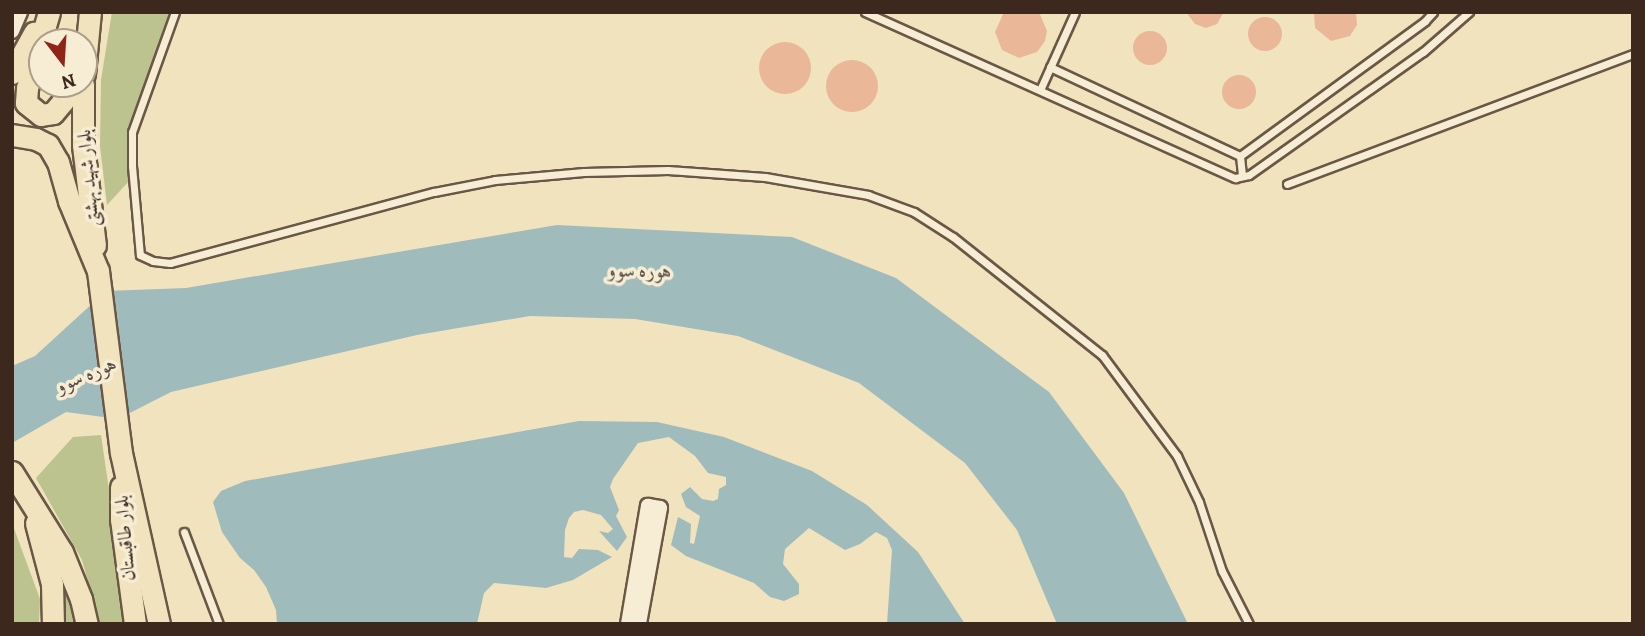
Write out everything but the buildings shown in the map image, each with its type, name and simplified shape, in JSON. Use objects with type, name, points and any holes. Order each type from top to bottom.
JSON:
[{"type":"main road","points":[[12,73],[47,12]]},
{"type":"main road","points":[[82,28],[89,12]]},
{"type":"main road","points":[[28,84],[26,103],[41,115],[53,113],[63,98]]},
{"type":"main road","name":"بلوار شهید بهشتی","points":[[83,98],[83,145],[98,271]]},
{"type":"main road","points":[[12,135],[36,139],[48,145],[58,162],[69,201],[98,271],[121,453],[159,624]]},
{"type":"main road","name":"بلوار طاقبستان","points":[[121,453],[121,519],[135,624]]},
{"type":"main road","points":[[13,474],[69,568],[87,624]]},
{"type":"main road","points":[[30,504],[51,584],[53,624]]},
{"type":"street","points":[[12,31],[20,12]]},
{"type":"street","points":[[628,624],[648,506],[660,508],[639,624]]},
{"type":"lane","points":[[174,12],[132,132],[134,206],[140,255],[153,261],[170,263],[434,192],[495,180],[584,172],[668,170],[765,177],[821,184],[868,195],[914,212],[953,237],[1101,355],[1177,456],[1199,502],[1222,571],[1249,624]]},
{"type":"lane","points":[[865,12],[1235,178],[1242,176],[1423,52],[1469,12]]},
{"type":"lane","points":[[1040,90],[1075,12]]},
{"type":"lane","points":[[1240,156],[1425,21],[1433,12]]},
{"type":"lane","points":[[1287,184],[1633,54]]},
{"type":"lane","points":[[1050,67],[1240,156]]},
{"type":"lane","points":[[1240,156],[1242,176]]},
{"type":"lane","points":[[184,532],[219,624]]},
{"type":"green space","points":[[112,12],[172,12],[131,131],[130,180],[107,205],[100,146],[101,80]]},
{"type":"green space","points":[[101,435],[127,624],[100,624],[82,560],[36,478],[73,437]]},
{"type":"green space","points":[[12,523],[40,599],[39,624],[12,624]]},
{"type":"green space","points":[[62,581],[73,611],[75,624],[63,624]]},
{"type":"water","name":"هوره سوو","points":[[557,225],[792,237],[896,278],[1049,392],[1124,493],[1188,624],[1057,624],[1017,530],[965,463],[859,383],[738,336],[635,319],[530,316],[417,335],[171,392],[118,419],[66,412],[12,443],[12,366],[35,356],[106,291],[186,288]]},
{"type":"water","points":[[579,421],[657,422],[724,437],[812,471],[867,505],[918,552],[965,624],[887,624],[892,550],[887,538],[876,532],[860,544],[845,550],[809,528],[785,549],[783,564],[799,584],[799,594],[784,601],[770,597],[754,583],[686,556],[671,545],[678,517],[691,524],[690,543],[694,544],[700,516],[686,507],[681,494],[690,487],[702,499],[713,501],[718,499],[719,489],[726,485],[726,477],[708,473],[695,456],[669,437],[638,443],[613,479],[610,487],[619,510],[616,516],[627,537],[617,551],[599,531],[608,533],[613,529],[601,515],[583,510],[574,512],[569,518],[565,530],[564,557],[572,558],[579,549],[598,550],[612,557],[573,580],[546,588],[494,583],[484,593],[477,624],[277,624],[276,610],[266,587],[254,570],[240,558],[222,532],[213,502],[221,491],[245,481]]}]
